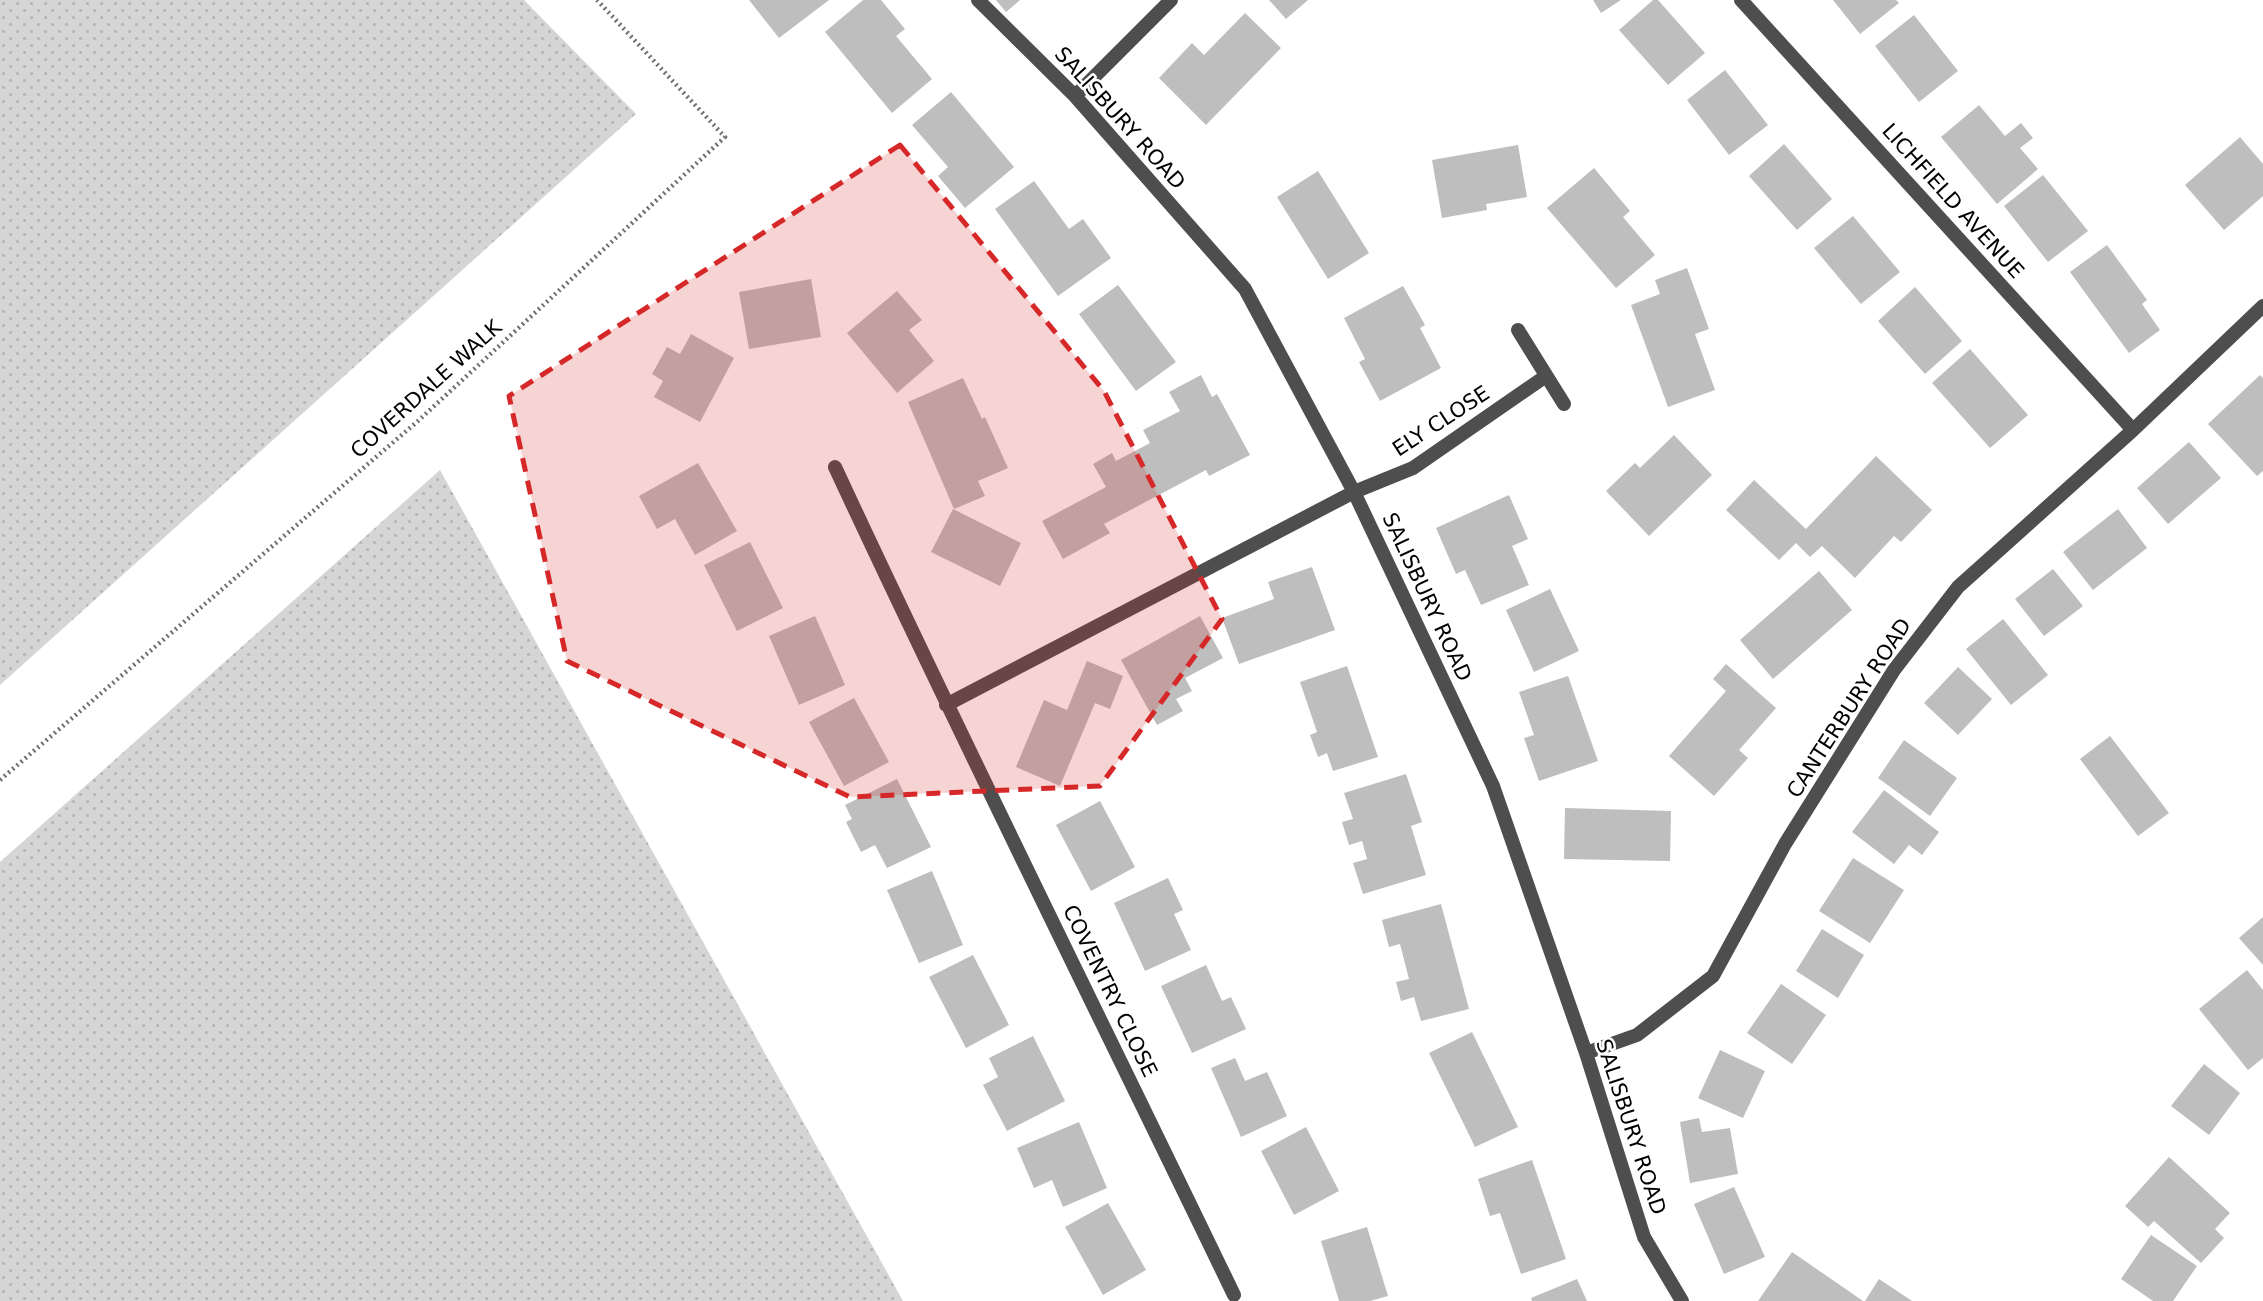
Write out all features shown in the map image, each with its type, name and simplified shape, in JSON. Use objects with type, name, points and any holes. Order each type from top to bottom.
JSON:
[{"type":"street","name":"SALISBURY ROAD","points":[[978,0],[1075,96],[1245,289],[1354,492],[1493,786],[1586,1053],[1644,1237],[1682,1301]]},
{"type":"street","points":[[1075,96],[1171,0]]},
{"type":"street","name":"LICHFIELD AVENUE","points":[[1741,0],[2133,430]]},
{"type":"street","name":"CANTERBURY ROAD","points":[[1586,1053],[1637,1035],[1713,976],[1785,844],[1887,682],[1958,587],[2133,430],[2263,306]]},
{"type":"street","points":[[1518,330],[1563,404]]},
{"type":"street","name":"ELY CLOSE","points":[[1354,492],[1413,468],[1546,376]]},
{"type":"street","name":"COVENTRY CLOSE","points":[[835,467],[946,705],[1234,1295]]},
{"type":"street","points":[[946,705],[1354,492]]},
{"type":"path","name":"COVERDALE WALK","points":[[0,780],[418,421],[725,136],[597,0]]},
{"type":"highlighted area","points":[[900,145],[1104,391],[1222,619],[1100,786],[850,797],[567,661],[509,396]]},
{"type":"shaded area","points":[[0,0],[524,0],[636,114],[0,685]]},
{"type":"shaded area","points":[[440,470],[903,1301],[0,1301],[0,862]]},
{"type":"building","points":[[749,0],[829,0],[779,38]]},
{"type":"building","points":[[863,0],[881,0],[905,29],[896,36],[932,79],[892,113],[825,32]]},
{"type":"building","points":[[996,0],[1020,0],[1006,12]]},
{"type":"building","points":[[1269,0],[1308,0],[1286,19]]},
{"type":"building","points":[[1593,0],[1621,0],[1601,13]]},
{"type":"building","points":[[1653,0],[1658,0],[1705,53],[1668,85],[1619,30]]},
{"type":"building","points":[[1833,0],[1896,0],[1899,3],[1860,34]]},
{"type":"building","points":[[1245,13],[1281,48],[1206,125],[1159,78],[1192,43],[1204,55]]},
{"type":"building","points":[[1914,15],[1958,71],[1919,102],[1875,46]]},
{"type":"building","points":[[1725,70],[1768,125],[1729,155],[1687,100]]},
{"type":"building","points":[[951,92],[1014,167],[965,208],[938,176],[948,167],[912,125]]},
{"type":"building","points":[[1979,105],[2005,136],[2021,123],[2033,138],[2020,148],[2038,169],[1997,204],[1941,137]]},
{"type":"building","points":[[2240,137],[2263,164],[2263,196],[2224,230],[2185,185]]},
{"type":"building","points":[[1784,144],[1832,199],[1797,230],[1749,176]]},
{"type":"building","points":[[1518,145],[1527,197],[1486,204],[1487,210],[1442,218],[1432,160]]},
{"type":"building","points":[[1594,168],[1630,211],[1623,217],[1655,255],[1616,288],[1547,208]]},
{"type":"building","points":[[1318,171],[1369,253],[1328,279],[1277,197]]},
{"type":"building","points":[[2043,175],[2088,231],[2048,262],[2004,206]]},
{"type":"building","points":[[1034,181],[1069,229],[1083,219],[1111,258],[1058,296],[995,209]]},
{"type":"building","points":[[1853,216],[1900,272],[1861,304],[1814,248]]},
{"type":"building","points":[[2107,245],[2147,300],[2142,304],[2160,330],[2129,353],[2070,272]]},
{"type":"building","points":[[1687,268],[1709,329],[1695,334],[1715,390],[1668,407],[1631,305],[1660,294],[1655,280]]},
{"type":"building","points":[[811,279],[821,337],[749,349],[739,292]]},
{"type":"building","points":[[1118,285],[1176,362],[1136,391],[1079,314]]},
{"type":"building","points":[[1403,286],[1425,325],[1420,328],[1441,368],[1380,401],[1359,362],[1365,359],[1344,318]]},
{"type":"building","points":[[1915,287],[1962,341],[1925,374],[1878,321]]},
{"type":"building","points":[[897,291],[922,320],[909,330],[934,361],[897,393],[847,333]]},
{"type":"building","points":[[691,334],[734,358],[700,422],[654,397],[663,381],[652,374],[667,347],[680,354]]},
{"type":"building","points":[[1970,349],[2028,415],[1990,448],[1932,383]]},
{"type":"building","points":[[1201,375],[1212,397],[1217,394],[1250,455],[1209,476],[1206,470],[1104,524],[1110,533],[1063,559],[1042,521],[1106,487],[1093,464],[1112,453],[1116,461],[1150,443],[1143,430],[1180,411],[1169,392]]},
{"type":"building","points":[[2260,375],[2263,378],[2263,471],[2257,476],[2208,424]]},
{"type":"building","points":[[963,378],[982,419],[985,417],[1008,468],[978,481],[985,496],[954,509],[908,402]]},
{"type":"building","points":[[1674,435],[1712,475],[1649,536],[1606,491],[1635,463],[1640,468]]},
{"type":"building","points":[[2189,442],[2221,478],[2168,524],[2137,488]]},
{"type":"building","points":[[1876,456],[1932,510],[1901,542],[1894,536],[1855,578],[1822,546],[1810,557],[1796,543],[1779,560],[1726,510],[1754,480],[1806,529]]},
{"type":"building","points":[[698,463],[737,531],[695,555],[675,519],[657,529],[639,496]]},
{"type":"building","points":[[1509,495],[1528,539],[1512,546],[1529,585],[1481,605],[1465,570],[1456,574],[1436,528]]},
{"type":"building","points":[[953,509],[1021,543],[1000,586],[931,552]]},
{"type":"building","points":[[2118,509],[2147,548],[2093,590],[2063,552]]},
{"type":"building","points":[[750,542],[783,608],[737,631],[704,565]]},
{"type":"building","points":[[1312,567],[1335,630],[1239,664],[1222,618],[1274,599],[1268,582]]},
{"type":"building","points":[[2053,569],[2083,606],[2044,636],[2015,599]]},
{"type":"building","points":[[1819,571],[1852,610],[1773,679],[1740,640]]},
{"type":"building","points":[[1550,589],[1579,651],[1534,672],[1506,610]]},
{"type":"building","points":[[815,616],[845,685],[799,705],[769,636]]},
{"type":"building","points":[[1200,616],[1223,658],[1185,678],[1192,691],[1176,699],[1183,711],[1157,725],[1121,660]]},
{"type":"building","points":[[2003,619],[2048,675],[2011,705],[1966,649]]},
{"type":"building","points":[[1087,661],[1123,676],[1110,709],[1095,703],[1060,786],[1016,767],[1044,700],[1067,710]]},
{"type":"building","points":[[1726,664],[1776,708],[1739,750],[1748,758],[1714,796],[1669,756],[1726,691],[1713,679]]},
{"type":"building","points":[[1347,666],[1378,757],[1333,771],[1327,753],[1318,757],[1310,735],[1317,732],[1300,682]]},
{"type":"building","points":[[1958,667],[1992,699],[1958,735],[1924,703]]},
{"type":"building","points":[[1568,676],[1598,761],[1539,781],[1524,738],[1534,735],[1519,692]]},
{"type":"building","points":[[854,698],[889,762],[844,786],[809,722]]},
{"type":"building","points":[[2110,736],[2169,813],[2138,836],[2080,759]]},
{"type":"building","points":[[1904,740],[1957,778],[1930,816],[1878,778]]},
{"type":"building","points":[[1406,774],[1422,822],[1411,826],[1426,875],[1363,894],[1353,863],[1367,859],[1362,841],[1349,845],[1342,822],[1353,819],[1344,793]]},
{"type":"building","points":[[897,779],[931,847],[887,868],[875,845],[861,852],[846,822],[852,819],[845,805]]},
{"type":"building","points":[[1884,790],[1939,832],[1922,855],[1909,845],[1894,864],[1852,832]]},
{"type":"building","points":[[1100,801],[1135,867],[1091,891],[1056,825]]},
{"type":"building","points":[[1565,808],[1671,811],[1670,861],[1564,859]]},
{"type":"building","points":[[1853,858],[1904,890],[1870,943],[1819,911]]},
{"type":"building","points":[[932,871],[963,945],[919,963],[887,890]]},
{"type":"building","points":[[1168,878],[1183,910],[1174,914],[1191,950],[1145,971],[1114,903]]},
{"type":"building","points":[[1441,904],[1469,1009],[1421,1021],[1414,997],[1401,1001],[1396,982],[1409,979],[1400,944],[1389,947],[1382,920]]},
{"type":"building","points":[[2263,917],[2263,965],[2239,938]]},
{"type":"building","points":[[1822,929],[1864,955],[1838,998],[1796,971]]},
{"type":"building","points":[[973,955],[1009,1025],[966,1048],[929,977]]},
{"type":"building","points":[[1206,965],[1222,1001],[1231,997],[1246,1029],[1192,1053],[1161,986]]},
{"type":"building","points":[[2247,970],[2263,990],[2263,1058],[2248,1070],[2199,1009]]},
{"type":"building","points":[[1781,984],[1826,1015],[1792,1064],[1747,1033]]},
{"type":"building","points":[[1472,1032],[1518,1127],[1475,1147],[1429,1053]]},
{"type":"building","points":[[1033,1036],[1065,1101],[1007,1131],[983,1085],[998,1077],[989,1058]]},
{"type":"building","points":[[1720,1050],[1765,1071],[1743,1118],[1698,1098]]},
{"type":"building","points":[[1235,1058],[1245,1081],[1267,1072],[1287,1116],[1241,1137],[1211,1068]]},
{"type":"building","points":[[2204,1064],[2240,1093],[2209,1135],[2171,1106]]},
{"type":"building","points":[[1699,1118],[1702,1132],[1730,1128],[1738,1174],[1690,1183],[1680,1122]]},
{"type":"building","points":[[1079,1122],[1107,1188],[1063,1207],[1052,1180],[1034,1188],[1017,1148]]},
{"type":"building","points":[[1306,1127],[1339,1191],[1294,1215],[1261,1151]]},
{"type":"building","points":[[2169,1157],[2230,1213],[2215,1229],[2224,1238],[2201,1263],[2154,1221],[2148,1227],[2125,1206]]},
{"type":"building","points":[[1532,1160],[1566,1259],[1521,1274],[1500,1213],[1490,1216],[1478,1179]]},
{"type":"building","points":[[1734,1187],[1765,1257],[1724,1274],[1694,1204]]},
{"type":"building","points":[[1108,1203],[1146,1270],[1103,1295],[1065,1227]]},
{"type":"building","points":[[1367,1227],[1388,1296],[1370,1301],[1339,1301],[1321,1241]]},
{"type":"building","points":[[2151,1235],[2197,1266],[2173,1301],[2153,1301],[2121,1279]]},
{"type":"building","points":[[1792,1252],[1863,1301],[1758,1301]]},
{"type":"building","points":[[1577,1279],[1587,1301],[1532,1301],[1531,1298]]},
{"type":"building","points":[[1879,1279],[1912,1301],[1865,1301]]}]
